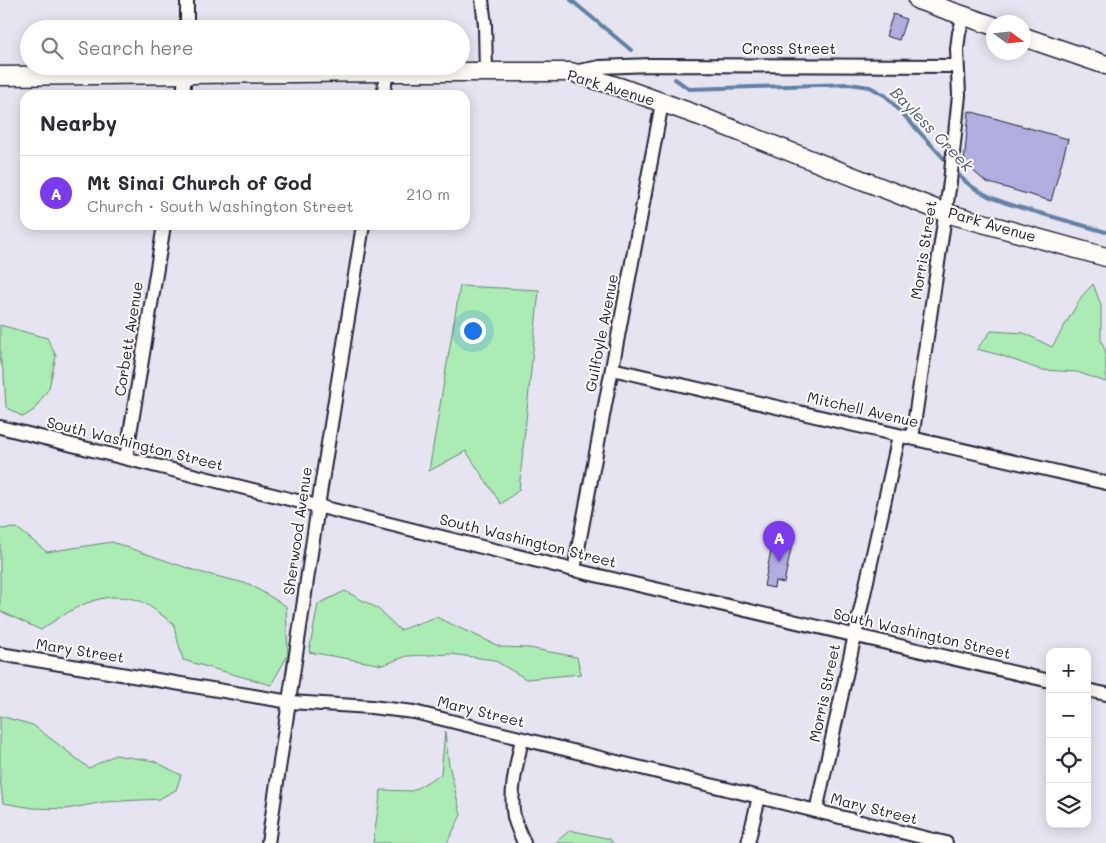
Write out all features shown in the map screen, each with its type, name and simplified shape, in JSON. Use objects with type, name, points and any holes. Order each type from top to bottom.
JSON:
[{"type":"street","points":[[187,0],[187,20]]},
{"type":"street","points":[[482,0],[485,25],[486,72]]},
{"type":"street","points":[[918,0],[955,9],[986,23]]},
{"type":"street","points":[[955,9],[959,33],[957,66]]},
{"type":"street","points":[[1031,38],[1106,65]]},
{"type":"street","name":"Cross Street","points":[[570,72],[600,67],[651,65],[957,66]]},
{"type":"street","name":"Morris Street","points":[[912,438],[953,158],[959,94],[957,66]]},
{"type":"street","name":"Park Avenue","points":[[470,72],[570,72],[619,87],[697,115],[946,213],[1106,257]]},
{"type":"street","name":"Park Avenue","points":[[0,76],[37,75]]},
{"type":"street","points":[[184,90],[186,75]]},
{"type":"street","points":[[384,90],[386,75]]},
{"type":"street","name":"Guilfoyle Avenue","points":[[574,570],[662,104]]},
{"type":"street","name":"Corbett Avenue","points":[[126,458],[163,230]]},
{"type":"street","name":"Sherwood Avenue","points":[[268,843],[318,506],[362,230]]},
{"type":"street","name":"Mitchell Avenue","points":[[612,369],[1106,483]]},
{"type":"street","name":"South Washington Street","points":[[0,427],[574,570],[1046,680]]},
{"type":"street","name":"Morris Street","points":[[816,811],[899,436]]},
{"type":"street","name":"Mary Street","points":[[0,654],[290,702],[371,707],[414,712],[941,842]]},
{"type":"street","points":[[1091,691],[1106,694]]},
{"type":"street","points":[[522,739],[515,774],[513,807],[515,819],[524,843]]},
{"type":"street","points":[[748,843],[759,797]]},
{"type":"green space","points":[[1093,284],[1101,305],[1101,340],[1106,353],[1106,382],[1077,372],[1041,370],[977,349],[991,331],[1024,333],[1052,347],[1082,296]]},
{"type":"green space","points":[[460,286],[539,290],[519,490],[501,504],[466,451],[429,471]]},
{"type":"green space","points":[[0,325],[47,338],[56,356],[49,388],[34,410],[23,417],[6,407],[4,374],[0,358]]},
{"type":"green space","points":[[17,528],[47,552],[112,542],[199,572],[249,584],[286,606],[288,655],[271,685],[183,660],[173,623],[151,607],[137,600],[123,597],[110,597],[86,603],[63,615],[41,630],[0,611],[0,529]]},
{"type":"green space","points":[[345,591],[377,608],[400,630],[436,617],[501,647],[529,648],[577,657],[581,674],[526,679],[494,660],[451,654],[407,656],[383,665],[309,652],[318,604]]},
{"type":"green space","points":[[0,716],[33,725],[89,768],[115,755],[154,761],[181,775],[176,790],[159,799],[104,802],[66,809],[33,808],[3,803],[0,778]]},
{"type":"green space","points":[[445,732],[449,765],[461,815],[447,843],[373,843],[381,790],[412,791],[441,774]]},
{"type":"green space","points":[[570,830],[610,839],[613,843],[555,843]]},
{"type":"building","points":[[893,14],[906,19],[899,40],[886,36]]},
{"type":"building","points":[[969,111],[1068,139],[1051,201],[986,182],[964,163]]},
{"type":"building","points":[[773,540],[792,544],[784,583],[775,581],[774,588],[764,586]]},
{"type":"waterway","name":"Bayless Creek","points":[[571,0],[631,50]]},
{"type":"waterway","name":"Bayless Creek","points":[[675,79],[689,89],[849,84],[870,87],[886,96],[949,164]]},
{"type":"waterway","name":"Bayless Creek","points":[[955,171],[974,188],[996,199],[1106,232]]},
{"type":"place","name":"Mt Sinai Church of God","points":[[779,562]]}]
